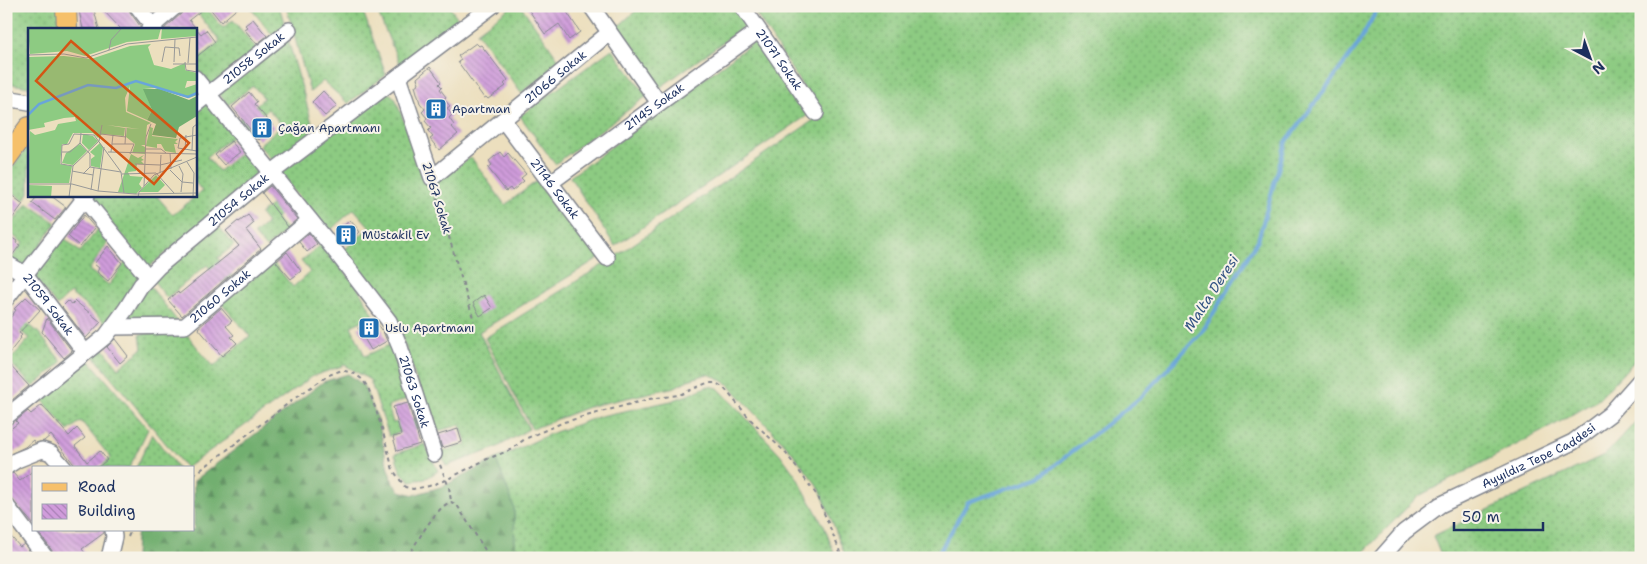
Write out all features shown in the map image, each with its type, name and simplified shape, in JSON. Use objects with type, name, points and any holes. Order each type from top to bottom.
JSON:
[{"type":"main road","points":[[66,6],[67,28]]},
{"type":"main road","points":[[6,159],[28,129]]},
{"type":"street","points":[[137,6],[152,28],[176,6]]},
{"type":"street","name":"21054 Sokak","points":[[6,417],[106,336],[148,277],[272,173],[492,6]]},
{"type":"street","points":[[590,6],[659,103]]},
{"type":"street","name":"21071 Sokak","points":[[742,6],[816,113]]},
{"type":"street","name":"21058 Sokak","points":[[196,104],[289,30]]},
{"type":"street","name":"21145 Sokak","points":[[550,183],[758,31]]},
{"type":"street","name":"21066 Sokak","points":[[432,178],[610,33]]},
{"type":"street","name":"21067 Sokak","points":[[398,77],[432,178]]},
{"type":"street","name":"21063 Sokak","points":[[196,79],[332,247],[389,321],[400,347],[434,454]]},
{"type":"street","points":[[6,98],[28,102]]},
{"type":"street","name":"21146 Sokak","points":[[503,120],[607,258]]},
{"type":"street","points":[[6,299],[84,196],[148,277]]},
{"type":"street","name":"21060 Sokak","points":[[113,327],[185,326],[310,220]]},
{"type":"street","name":"21059 Sokak","points":[[6,263],[25,274],[85,352]]},
{"type":"street","name":"Ayyıldız Tepe Caddesi","points":[[1381,558],[1404,532],[1440,505],[1573,442],[1610,414],[1641,379]]},
{"type":"street","points":[[6,467],[29,454],[42,450],[52,453],[62,466]]},
{"type":"street","points":[[6,505],[46,558]]},
{"type":"street","points":[[109,558],[114,537],[113,532]]},
{"type":"path","name":"21067 Sokak","points":[[432,178],[474,321]]},
{"type":"path","points":[[195,474],[298,396],[329,375],[342,370],[355,374],[364,380],[381,425],[393,470],[405,487],[413,489],[446,480],[484,460],[510,450],[525,439],[564,422],[649,399],[679,395],[706,383],[716,383],[724,388],[750,419],[785,452],[816,494],[841,558]]},
{"type":"path","points":[[434,454],[449,487],[451,502]]},
{"type":"path","points":[[407,558],[425,529],[446,504],[451,502]]},
{"type":"path","points":[[451,502],[457,505],[490,558]]},
{"type":"green space","points":[[6,6],[60,6],[60,28],[28,28],[28,87],[6,83]]},
{"type":"green space","points":[[192,6],[205,6],[223,28],[233,20],[257,49],[212,86],[196,68],[196,61],[220,41]]},
{"type":"green space","points":[[249,6],[279,6],[286,29],[274,37]]},
{"type":"green space","points":[[286,6],[361,6],[386,75],[348,103],[323,81],[310,92]]},
{"type":"green space","points":[[375,6],[449,6],[459,20],[400,65]]},
{"type":"green space","points":[[512,6],[521,6],[562,64],[521,93],[477,32]]},
{"type":"green space","points":[[641,6],[735,6],[745,26],[658,89],[614,27],[621,24]]},
{"type":"green space","points":[[751,6],[1641,6],[1641,354],[1598,400],[1417,497],[1358,558],[846,558],[820,489],[791,451],[728,384],[707,374],[688,380],[675,387],[591,406],[532,429],[485,338],[609,261],[821,115]]},
{"type":"green space","points":[[287,36],[314,130],[274,163],[259,145],[282,125],[268,109],[245,128],[238,120],[264,98],[253,86],[228,105],[218,92]]},
{"type":"green space","points":[[758,39],[811,113],[615,246],[570,177]]},
{"type":"green space","points":[[612,49],[647,96],[555,164],[520,116]]},
{"type":"green space","points":[[389,93],[395,98],[429,186],[471,157],[505,205],[541,178],[602,256],[479,332],[529,429],[496,448],[446,466],[441,452],[467,444],[460,425],[434,432],[402,337],[389,308],[343,251],[370,227],[354,209],[327,233],[280,173],[378,99]]},
{"type":"green space","points":[[207,101],[235,134],[207,157],[219,171],[247,148],[266,171],[149,267],[144,266],[88,200],[93,196],[125,196],[127,198],[130,196],[157,196],[173,215],[196,196],[202,191],[196,183],[196,110]]},
{"type":"green space","points":[[28,147],[28,194],[24,200],[6,187],[6,176]]},
{"type":"green space","points":[[282,196],[290,206],[276,218],[287,230],[266,248],[254,234],[267,223],[260,214]]},
{"type":"green space","points":[[27,203],[56,223],[24,269],[11,260],[23,243],[7,231]]},
{"type":"green space","points":[[219,227],[234,245],[218,258],[232,276],[222,283],[207,265],[167,298],[153,280]]},
{"type":"green space","points":[[98,229],[108,242],[89,270],[109,285],[126,262],[139,275],[137,284],[106,323],[70,293],[57,306],[32,275],[61,235],[80,252]]},
{"type":"green space","points":[[322,244],[356,285],[374,315],[351,326],[365,356],[391,344],[409,391],[409,398],[388,406],[393,423],[417,418],[420,427],[389,436],[370,380],[345,365],[313,376],[189,466],[184,466],[93,355],[102,347],[119,368],[142,349],[140,334],[185,332],[213,367],[250,336],[221,303],[271,260],[293,287],[310,272],[301,261]]},
{"type":"green space","points":[[150,286],[178,322],[125,323],[138,301]]},
{"type":"green space","points":[[9,309],[38,332],[62,362],[33,387],[9,361],[30,338],[6,322],[6,313]]},
{"type":"green space","points":[[88,359],[148,429],[130,466],[102,466],[111,458],[81,421],[68,431],[40,397]]},
{"type":"green space","points":[[348,374],[363,385],[378,419],[388,469],[393,483],[400,491],[414,495],[444,486],[496,459],[514,507],[515,546],[518,558],[135,558],[137,532],[195,532],[195,480],[323,382]]},
{"type":"green space","points":[[708,386],[718,388],[780,454],[796,476],[824,526],[836,558],[518,558],[503,481],[496,459],[550,434],[601,416],[671,401]]},
{"type":"green space","points":[[1641,416],[1641,558],[1435,558],[1440,553],[1433,536],[1606,454]]},
{"type":"green space","points":[[152,434],[176,466],[137,466]]},
{"type":"green space","points":[[425,444],[438,471],[425,479],[410,481],[401,472],[395,454]]},
{"type":"building","points":[[78,6],[93,6],[99,28],[83,28]]},
{"type":"building","points":[[99,6],[128,6],[140,28],[120,28]]},
{"type":"building","points":[[186,6],[207,6],[189,20],[196,28],[165,28],[182,13]]},
{"type":"building","points":[[208,6],[240,6],[221,22]]},
{"type":"building","points":[[526,6],[563,6],[580,32],[569,40],[559,24],[545,34]]},
{"type":"building","points":[[253,19],[267,36],[257,44],[244,29],[247,27],[245,25]]},
{"type":"building","points":[[196,28],[201,34],[206,30],[215,42],[196,57]]},
{"type":"building","name":"Apartman","points":[[476,43],[479,46],[481,45],[508,80],[504,84],[506,86],[488,99],[484,98],[458,62],[461,60],[458,56]]},
{"type":"building","name":"Apartman","points":[[430,67],[441,82],[439,84],[442,87],[440,89],[446,97],[444,99],[450,106],[447,108],[452,115],[449,118],[454,125],[452,127],[458,134],[439,150],[430,139],[433,137],[428,131],[431,128],[425,121],[427,118],[422,112],[425,109],[420,103],[415,86],[419,83],[417,78]]},
{"type":"building","points":[[323,91],[337,106],[325,116],[312,102]]},
{"type":"building","points":[[249,92],[257,102],[254,104],[274,127],[259,140],[232,107]]},
{"type":"building","points":[[231,141],[240,152],[224,165],[215,155]]},
{"type":"building","name":"Apartman","points":[[500,152],[504,157],[508,153],[526,174],[521,178],[524,181],[512,191],[510,188],[506,191],[488,168],[492,165],[489,161]]},
{"type":"building","points":[[270,186],[297,219],[288,227],[262,193]]},
{"type":"building","points":[[6,191],[23,204],[6,227]]},
{"type":"building","points":[[37,196],[51,196],[66,207],[55,220],[32,203]]},
{"type":"building","points":[[84,215],[95,228],[80,247],[68,236]]},
{"type":"building","points":[[248,215],[254,223],[246,230],[261,249],[182,316],[168,300],[178,292],[179,294],[239,246],[226,231]]},
{"type":"building","name":"Müstakil Ev","points":[[350,220],[360,232],[343,246],[335,236]]},
{"type":"building","points":[[309,233],[317,244],[307,252],[299,242]]},
{"type":"building","points":[[6,234],[20,245],[12,256],[6,254]]},
{"type":"building","points":[[108,246],[122,263],[108,281],[97,272],[99,268],[94,264]]},
{"type":"building","points":[[287,252],[301,271],[291,279],[276,262]]},
{"type":"building","points":[[484,295],[492,308],[480,316],[473,303]]},
{"type":"building","points":[[26,297],[40,310],[19,333],[22,335],[21,338],[6,357],[6,324],[16,310],[14,309]]},
{"type":"building","points":[[68,301],[72,304],[75,301],[101,322],[86,338],[62,307]]},
{"type":"building","points":[[221,308],[232,321],[226,326],[234,335],[231,337],[237,343],[222,356],[198,328]]},
{"type":"building","points":[[47,318],[72,351],[64,358],[42,332]]},
{"type":"building","points":[[374,318],[382,329],[387,341],[371,350],[358,328]]},
{"type":"building","points":[[115,339],[128,356],[120,363],[107,347]]},
{"type":"building","points":[[6,361],[29,386],[6,405]]},
{"type":"building","points":[[408,403],[420,444],[397,451],[393,437],[401,435],[393,407]]},
{"type":"building","points":[[42,405],[69,436],[77,428],[85,438],[75,446],[87,462],[100,451],[107,460],[100,466],[75,466],[51,435],[44,441],[35,443],[33,440],[25,447],[6,456],[6,437],[10,434],[8,431],[28,411],[31,414]]},
{"type":"building","points":[[458,429],[462,442],[442,448],[438,435]]},
{"type":"building","points":[[32,472],[32,523],[6,493],[6,476],[13,473],[20,481]]},
{"type":"building","points":[[6,531],[20,547],[24,544],[34,558],[6,558]]},
{"type":"building","points":[[38,532],[104,532],[82,549],[89,558],[55,558],[53,552]]},
{"type":"waterway","name":"Malta Deresi","points":[[936,558],[968,502],[1040,477],[1141,397],[1202,332],[1258,240],[1286,142],[1357,46],[1379,6]]},
{"type":"place","name":"Apartman","points":[[436,109]]},
{"type":"place","name":"Çağan Apartmanı","points":[[262,128]]},
{"type":"place","name":"Müstakil Ev","points":[[346,235]]},
{"type":"place","name":"Uslu Apartmanı","points":[[369,328]]}]
